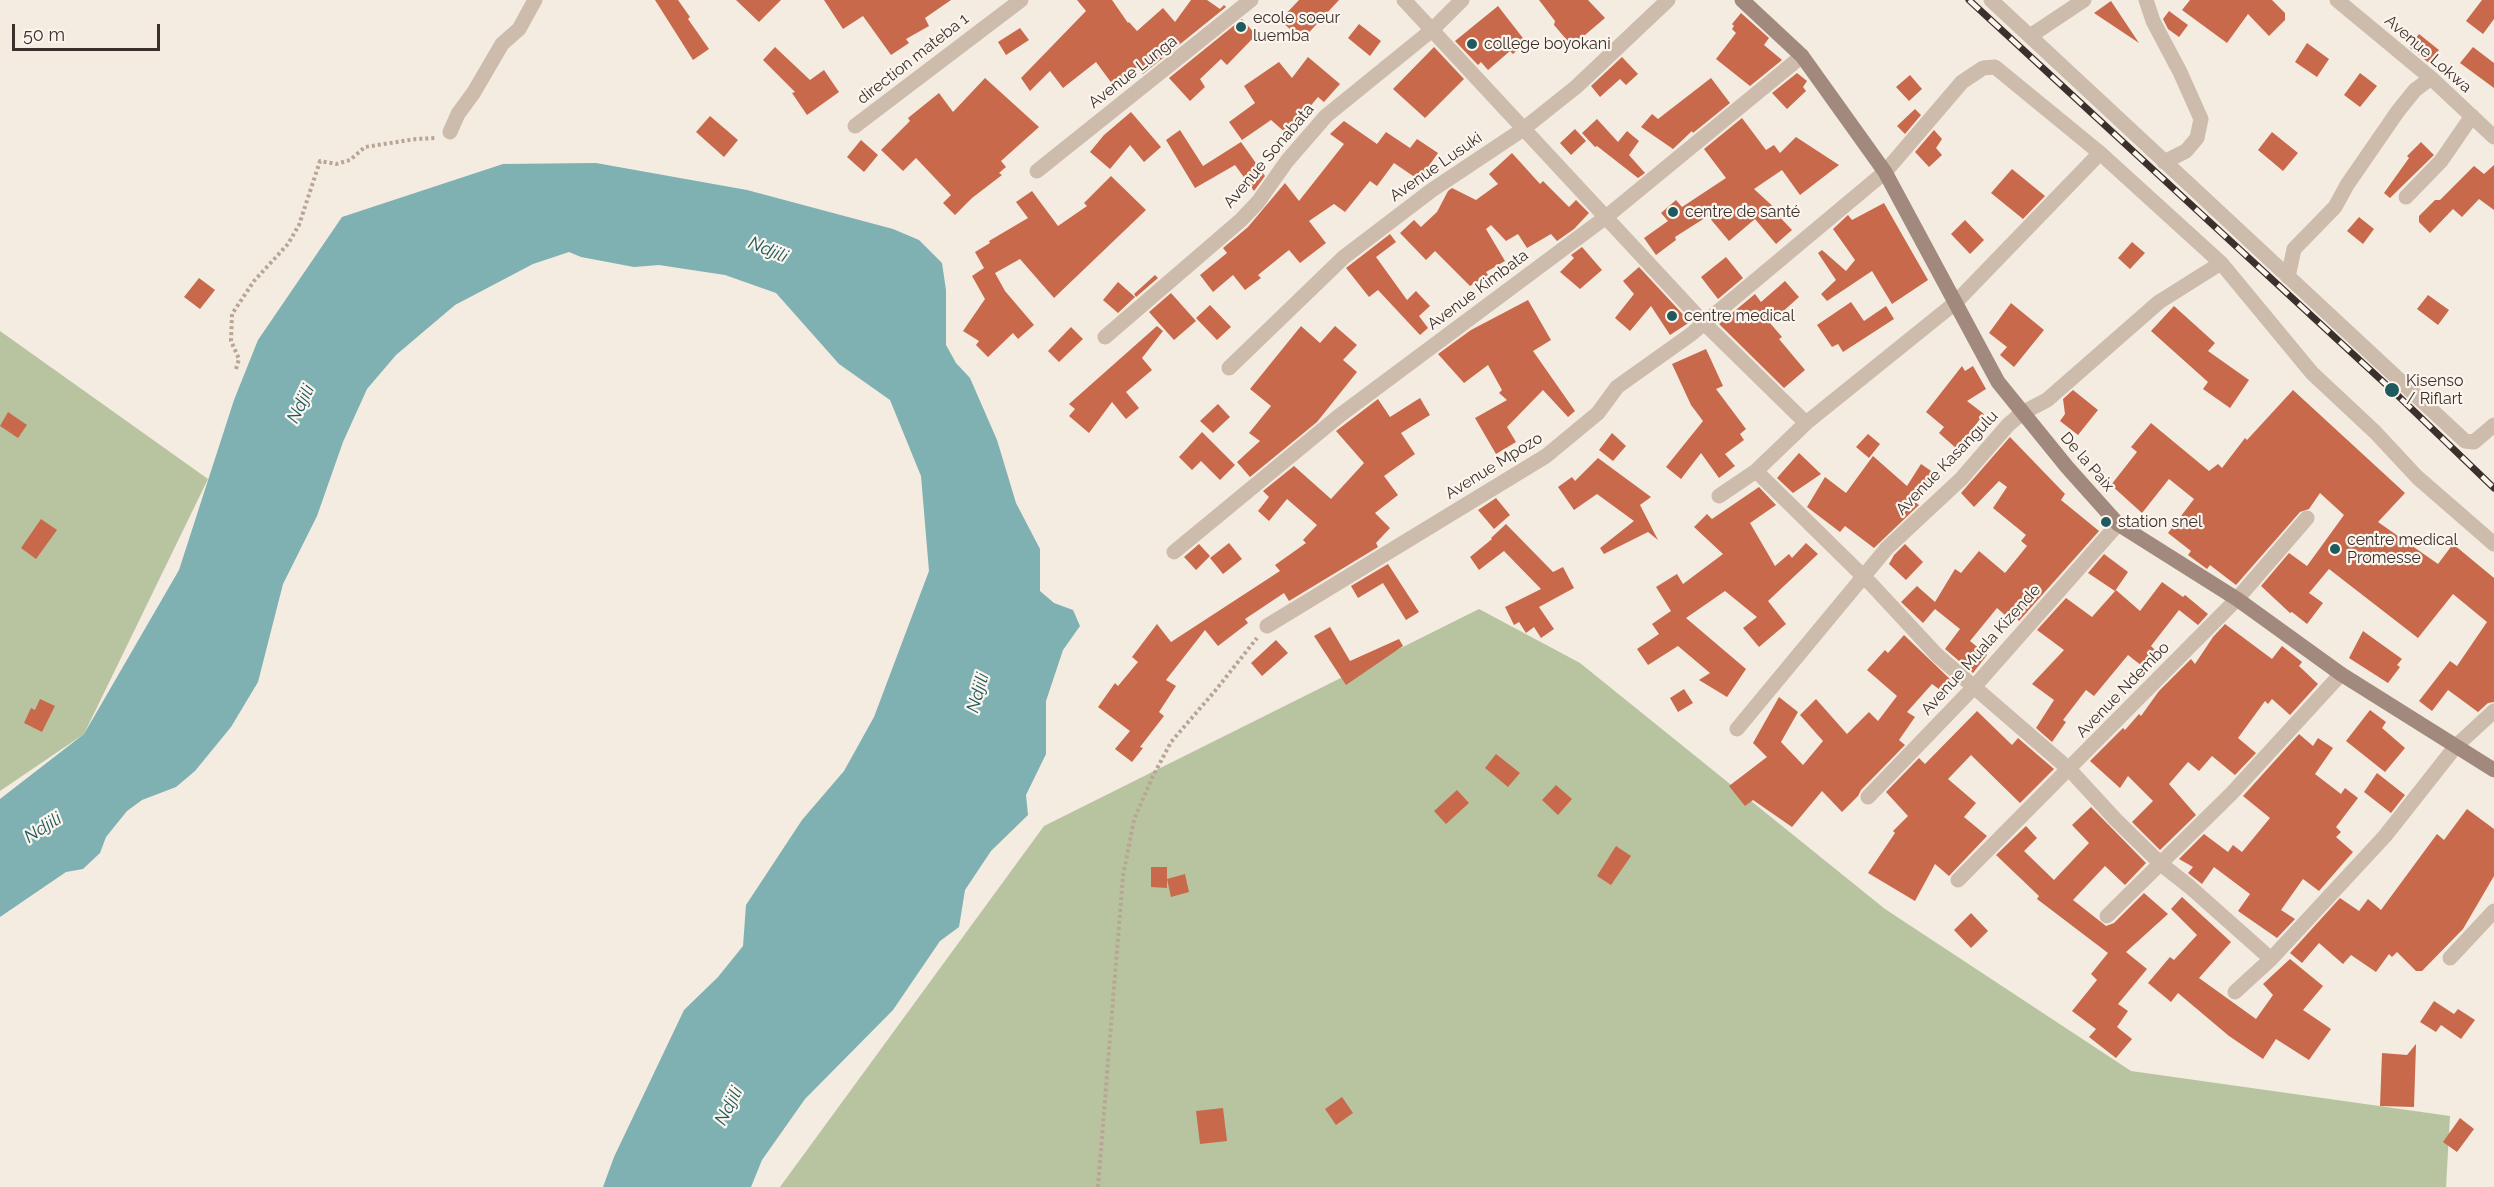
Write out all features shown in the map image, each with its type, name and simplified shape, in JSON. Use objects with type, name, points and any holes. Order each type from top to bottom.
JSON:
[{"type":"street","points":[[450,132],[458,114],[474,92],[502,44],[519,29],[535,0]]},
{"type":"street","name":"direction mateba 1","points":[[855,126],[1021,0]]},
{"type":"street","name":"Avenue Lunga","points":[[1037,171],[1251,0]]},
{"type":"street","points":[[1404,0],[1522,130],[1704,323],[1806,423]]},
{"type":"street","name":"Avenue Sonabata","points":[[1105,337],[1241,220],[1326,116],[1432,30],[1462,0]]},
{"type":"street","name":"Avenue Lusuki","points":[[1229,368],[1344,257],[1369,236],[1522,130],[1576,87],[1668,0]]},
{"type":"street","name":"De la Paix","points":[[1743,0],[1802,56],[1885,172],[1998,382],[2118,524],[2237,599],[2341,674],[2494,770]]},
{"type":"street","points":[[1991,0],[2465,441],[2474,442],[2494,425]]},
{"type":"street","points":[[2030,36],[2084,0]]},
{"type":"street","points":[[2146,0],[2153,21],[2201,119],[2197,138],[2186,151],[2164,162]]},
{"type":"street","name":"Avenue Lokwa","points":[[2337,0],[2431,78],[2494,137]]},
{"type":"street","name":"Avenue Kimbata","points":[[1174,552],[1339,416],[1606,217],[1802,56]]},
{"type":"street","name":"Avenue Mpozo","points":[[1267,627],[1546,456],[1598,413],[1617,387],[1704,323],[1885,172],[1962,82],[1983,68],[1995,67],[2100,153],[2221,263],[2312,373],[2375,432],[2417,477],[2494,544]]},
{"type":"street","points":[[2288,277],[2294,249],[2335,207],[2347,185],[2398,111],[2415,90],[2431,78]]},
{"type":"street","points":[[2406,196],[2441,161],[2472,116]]},
{"type":"street","points":[[1719,496],[1756,471],[1806,423],[1954,303],[2100,153]]},
{"type":"street","name":"Avenue Kasangulu","points":[[1737,729],[1887,548],[1961,480],[2008,424],[2022,413],[2047,400],[2159,302],[2221,263]]},
{"type":"street","points":[[1756,471],[1863,576],[1937,655],[2070,770],[2161,864],[2271,959]]},
{"type":"street","name":"Avenue Ndembo","points":[[1958,880],[2070,770],[2237,599],[2307,518]]},
{"type":"street","name":"Avenue Muala Kizende","points":[[1868,797],[1974,687],[2118,524]]},
{"type":"street","points":[[2107,916],[2232,793],[2341,674]]},
{"type":"street","points":[[2235,992],[2271,959],[2385,836],[2456,746],[2494,711]]},
{"type":"street","points":[[2450,958],[2494,911]]},
{"type":"path","points":[[236,369],[239,359],[231,341],[232,314],[254,281],[288,244],[299,225],[320,161],[336,164],[350,160],[365,147],[437,138],[450,132]]},
{"type":"path","points":[[1098,1187],[1123,876],[1134,820],[1171,742],[1267,627]]},
{"type":"green space","points":[[0,331],[208,479],[84,734],[0,791]]},
{"type":"green space","points":[[1479,609],[1580,663],[1885,909],[2131,1071],[2450,1116],[2446,1187],[780,1187],[1044,826]]},
{"type":"water","name":"Ndjili","points":[[596,163],[747,190],[893,229],[919,240],[942,263],[946,290],[946,345],[956,363],[970,378],[997,440],[1016,503],[1040,549],[1040,591],[1054,603],[1073,610],[1080,626],[1063,650],[1046,701],[1046,754],[1026,795],[1028,815],[991,851],[965,890],[959,927],[940,941],[893,1010],[805,1099],[762,1160],[751,1187],[603,1187],[614,1157],[684,1010],[718,977],[743,946],[746,905],[802,820],[844,771],[874,717],[929,571],[921,476],[890,400],[839,364],[776,293],[725,275],[659,265],[634,267],[581,257],[569,252],[533,264],[455,305],[396,355],[367,389],[343,442],[317,516],[283,584],[258,682],[231,727],[195,771],[176,787],[142,800],[127,811],[106,837],[100,853],[83,869],[66,872],[0,917],[0,799],[84,734],[179,570],[234,400],[258,340],[342,217],[503,164]]},
{"type":"building","points":[[655,0],[678,0],[709,49],[693,60]]},
{"type":"building","points":[[736,0],[781,0],[759,22]]},
{"type":"building","points":[[824,0],[951,0],[925,18],[929,26],[906,39],[909,43],[891,55],[863,16],[843,29]]},
{"type":"building","points":[[1077,0],[1112,0],[1128,23],[1137,31],[1163,8],[1175,22],[1191,0],[1207,0],[1220,9],[1224,5],[1226,7],[1143,74],[1137,67],[1113,85],[1096,62],[1063,88],[1050,71],[1030,91],[1021,78],[1086,11]]},
{"type":"building","points":[[1299,0],[1339,0],[1302,40],[1280,20]]},
{"type":"building","points":[[1539,0],[1588,0],[1605,18],[1572,46],[1554,25],[1555,21]]},
{"type":"building","points":[[2190,0],[2272,0],[2285,13],[2285,20],[2269,36],[2248,14],[2227,43],[2182,10]]},
{"type":"building","points":[[2482,0],[2494,0],[2494,19],[2483,34],[2466,21]]},
{"type":"building","points":[[2111,1],[2139,43],[2094,13]]},
{"type":"building","points":[[1498,6],[1526,42],[1513,54],[1510,51],[1488,70],[1481,62],[1478,65],[1455,41]]},
{"type":"building","points":[[2169,11],[2188,25],[2179,37],[2168,29],[2163,19]]},
{"type":"building","points":[[1741,13],[1769,38],[1764,45],[1782,60],[1750,86],[1716,59],[1736,33],[1732,29],[1734,26],[1732,24]]},
{"type":"building","points":[[1242,19],[1256,35],[1227,65],[1221,59],[1200,79],[1205,87],[1190,101],[1169,78]]},
{"type":"building","points":[[1359,24],[1381,41],[1370,56],[1348,38]]},
{"type":"building","points":[[1020,28],[1029,40],[1006,55],[998,42]]},
{"type":"building","points":[[2419,34],[2439,50],[2429,63],[2409,47]]},
{"type":"building","points":[[2307,43],[2329,59],[2317,77],[2295,62]]},
{"type":"building","points":[[775,47],[810,80],[824,70],[839,92],[807,115],[792,93],[795,92],[763,60]]},
{"type":"building","points":[[1434,47],[1464,79],[1425,118],[1393,89]]},
{"type":"building","points":[[2473,47],[2494,63],[2494,88],[2460,63]]},
{"type":"building","points":[[1308,57],[1340,84],[1324,102],[1318,97],[1287,134],[1271,120],[1242,140],[1229,122],[1255,103],[1244,86],[1279,62],[1292,78]]},
{"type":"building","points":[[1622,57],[1638,74],[1626,85],[1620,79],[1600,97],[1591,86]]},
{"type":"building","points":[[1797,73],[1807,81],[1803,87],[1806,91],[1787,109],[1772,93]]},
{"type":"building","points":[[2360,73],[2377,86],[2360,107],[2344,95]]},
{"type":"building","points":[[1910,75],[1922,89],[1909,101],[1896,87]]},
{"type":"building","points":[[985,78],[1039,127],[1001,161],[1006,167],[999,173],[1002,175],[972,198],[955,215],[943,203],[951,195],[916,158],[903,171],[881,150],[910,121],[908,118],[939,93],[953,112]]},
{"type":"building","points":[[1711,78],[1730,103],[1693,133],[1692,131],[1673,149],[1641,127],[1652,114],[1658,119]]},
{"type":"building","points":[[1915,109],[1921,115],[1905,134],[1897,126]]},
{"type":"building","points":[[1131,112],[1161,147],[1144,162],[1130,145],[1110,169],[1090,152],[1104,135]]},
{"type":"building","points":[[710,116],[738,140],[724,157],[696,132]]},
{"type":"building","points":[[1742,118],[1766,150],[1774,145],[1780,153],[1796,137],[1839,165],[1800,195],[1782,170],[1754,189],[1778,211],[1776,213],[1792,230],[1776,244],[1755,219],[1729,241],[1708,216],[1675,237],[1676,240],[1656,255],[1644,238],[1668,221],[1661,213],[1676,200],[1682,207],[1726,178],[1704,149]]},
{"type":"building","points":[[1597,119],[1618,142],[1627,131],[1639,141],[1629,155],[1645,173],[1638,178],[1597,146],[1595,147],[1582,133]]},
{"type":"building","points":[[1344,121],[1377,144],[1386,132],[1410,148],[1417,139],[1438,153],[1419,180],[1394,163],[1377,186],[1370,181],[1345,212],[1334,204],[1309,221],[1326,243],[1300,263],[1289,250],[1258,275],[1261,278],[1245,290],[1233,275],[1213,292],[1200,275],[1227,253],[1223,248],[1248,227],[1285,183],[1299,201],[1344,144],[1330,134]]},
{"type":"building","points":[[1575,129],[1586,141],[1571,155],[1560,143]]},
{"type":"building","points":[[1180,130],[1203,166],[1241,142],[1265,176],[1254,191],[1235,165],[1195,188],[1166,140]]},
{"type":"building","points":[[1934,130],[1942,139],[1936,148],[1942,155],[1929,167],[1915,152]]},
{"type":"building","points":[[2272,132],[2298,153],[2283,171],[2258,150]]},
{"type":"building","points":[[861,140],[878,155],[864,172],[847,157]]},
{"type":"building","points":[[2421,142],[2434,155],[2390,198],[2384,193],[2409,158],[2407,156]]},
{"type":"building","points":[[1512,153],[1540,184],[1543,181],[1569,207],[1576,200],[1589,213],[1574,229],[1557,241],[1551,234],[1527,248],[1518,234],[1506,241],[1491,225],[1486,229],[1505,261],[1486,272],[1488,275],[1470,286],[1435,251],[1426,260],[1400,233],[1414,220],[1421,227],[1437,212],[1448,191],[1452,188],[1476,200],[1498,184],[1489,174]]},
{"type":"building","points":[[2494,165],[2494,210],[2479,199],[2462,217],[2453,209],[2430,233],[2419,222],[2419,216],[2435,200],[2440,200],[2474,166],[2484,174]]},
{"type":"building","points":[[2012,169],[2045,196],[2023,219],[1991,193]]},
{"type":"building","points":[[1111,176],[1146,210],[1054,298],[1020,259],[995,273],[1005,291],[1034,325],[1018,339],[1013,333],[988,357],[976,345],[979,341],[963,331],[985,299],[972,276],[984,268],[975,252],[1028,218],[1016,202],[1032,191],[1058,226],[1087,206],[1084,203]]},
{"type":"building","points":[[1884,203],[1928,280],[1892,304],[1872,271],[1827,301],[1821,294],[1836,280],[1818,253],[1822,250],[1846,271],[1855,260],[1833,229],[1848,215],[1852,220]]},
{"type":"building","points":[[2359,217],[2374,229],[2363,244],[2347,231]]},
{"type":"building","points":[[1965,220],[1984,240],[1970,254],[1951,234]]},
{"type":"building","points":[[1390,234],[1396,242],[1376,257],[1407,300],[1416,291],[1430,306],[1419,316],[1428,328],[1420,335],[1378,290],[1369,297],[1346,268]]},
{"type":"building","points":[[2132,242],[2145,253],[2130,269],[2118,258]]},
{"type":"building","points":[[1582,247],[1602,270],[1580,289],[1560,272],[1574,258],[1571,255]]},
{"type":"building","points":[[1726,257],[1743,278],[1718,299],[1701,277]]},
{"type":"building","points":[[1639,267],[1690,322],[1670,335],[1651,306],[1630,331],[1615,318],[1634,294],[1623,281]]},
{"type":"building","points":[[1155,275],[1158,278],[1136,297],[1134,294]]},
{"type":"building","points":[[199,278],[215,290],[200,309],[184,297]]},
{"type":"building","points":[[1785,281],[1799,297],[1770,323],[1782,337],[1779,339],[1805,370],[1784,388],[1719,324],[1755,294],[1761,302]]},
{"type":"building","points":[[1118,282],[1135,297],[1118,313],[1103,300]]},
{"type":"building","points":[[1171,293],[1196,321],[1174,340],[1149,312]]},
{"type":"building","points":[[2428,295],[2449,310],[2438,325],[2417,309]]},
{"type":"building","points":[[1528,300],[1551,340],[1533,351],[1575,411],[1568,417],[1543,390],[1507,427],[1516,442],[1496,454],[1475,418],[1507,400],[1499,393],[1502,390],[1488,365],[1464,383],[1438,354],[1471,330]]},
{"type":"building","points":[[1851,302],[1864,321],[1886,306],[1894,319],[1843,352],[1838,344],[1832,347],[1817,325]]},
{"type":"building","points":[[2011,303],[2044,330],[2014,367],[2000,355],[2007,347],[1989,333]]},
{"type":"building","points":[[1210,305],[1231,327],[1217,340],[1196,318]]},
{"type":"building","points":[[2174,306],[2215,343],[2208,351],[2249,380],[2230,408],[2203,389],[2208,382],[2151,331]]},
{"type":"building","points":[[1157,326],[1163,331],[1142,358],[1152,370],[1126,392],[1139,408],[1126,419],[1112,402],[1089,433],[1069,416],[1075,409],[1069,404]]},
{"type":"building","points":[[1301,326],[1320,343],[1335,326],[1357,345],[1343,360],[1357,372],[1317,422],[1250,477],[1237,462],[1260,441],[1249,433],[1271,406],[1250,389]]},
{"type":"building","points":[[1071,327],[1083,339],[1059,362],[1048,351]]},
{"type":"building","points":[[1706,349],[1723,386],[1716,389],[1746,429],[1740,434],[1744,440],[1725,454],[1735,466],[1719,478],[1701,453],[1681,479],[1666,467],[1703,421],[1691,405],[1672,364]]},
{"type":"building","points":[[1962,366],[1965,371],[1973,366],[1986,389],[1967,401],[1984,414],[1957,449],[1939,433],[1944,427],[1926,412]]},
{"type":"building","points":[[2073,390],[2098,410],[2078,435],[2060,421],[2065,414],[2063,399]]},
{"type":"building","points":[[2293,390],[2405,493],[2378,522],[2438,564],[2453,544],[2494,578],[2494,702],[2488,703],[2478,712],[2448,690],[2432,711],[2419,701],[2450,661],[2457,666],[2487,622],[2453,594],[2418,638],[2329,569],[2309,593],[2323,603],[2307,624],[2292,612],[2290,613],[2261,586],[2289,553],[2307,566],[2344,515],[2320,493],[2309,509],[2300,512],[2236,585],[2210,565],[2207,569],[2188,555],[2191,551],[2168,533],[2194,499],[2169,479],[2142,513],[2111,485],[2137,452],[2131,447],[2151,423],[2209,471],[2218,464],[2222,468],[2245,438],[2247,440]]},
{"type":"building","points":[[1420,398],[1430,415],[1401,433],[1415,454],[1384,476],[1398,495],[1375,513],[1390,528],[1376,543],[1378,547],[1289,601],[1284,593],[1245,619],[1248,623],[1218,646],[1205,630],[1166,680],[1176,686],[1159,712],[1164,716],[1140,747],[1143,748],[1132,762],[1115,749],[1130,731],[1098,707],[1115,683],[1118,686],[1138,662],[1132,657],[1157,624],[1171,642],[1280,571],[1275,565],[1306,543],[1303,540],[1317,525],[1287,499],[1269,521],[1258,511],[1269,497],[1263,491],[1294,466],[1331,499],[1364,463],[1336,431],[1378,399],[1390,417]]},
{"type":"building","points":[[1218,404],[1230,417],[1213,433],[1200,421]]},
{"type":"building","points":[[8,412],[27,425],[18,438],[0,426]]},
{"type":"building","points":[[1202,432],[1235,465],[1220,480],[1201,461],[1192,470],[1179,457]]},
{"type":"building","points":[[1612,433],[1626,446],[1613,461],[1599,450]]},
{"type":"building","points":[[1868,434],[1880,444],[1869,458],[1856,447]]},
{"type":"building","points":[[2010,437],[2065,494],[2061,500],[2099,531],[2019,621],[2008,611],[2005,615],[1997,608],[1970,641],[1987,655],[1973,673],[1945,649],[1960,629],[1935,609],[1923,623],[1901,602],[1917,586],[1935,602],[1955,569],[1961,573],[1979,551],[2005,573],[2027,546],[2021,541],[2026,535],[1993,508],[2007,487],[1999,481],[1974,507],[1961,493]]},
{"type":"building","points":[[1799,453],[1821,474],[1793,493],[1777,478]]},
{"type":"building","points":[[1873,456],[1907,486],[1921,464],[1937,475],[1915,502],[1919,505],[1874,548],[1845,526],[1840,532],[1807,507],[1825,477],[1846,493]]},
{"type":"building","points":[[1598,458],[1651,497],[1640,505],[1658,540],[1648,532],[1604,554],[1600,548],[1634,521],[1597,494],[1574,510],[1558,487],[1572,477],[1575,481]]},
{"type":"building","points":[[1759,487],[1776,505],[1750,523],[1775,566],[1789,554],[1792,558],[1806,543],[1818,554],[1768,601],[1786,624],[1759,647],[1743,628],[1757,617],[1725,591],[1686,618],[1746,669],[1727,697],[1699,680],[1710,673],[1678,646],[1648,665],[1637,649],[1659,634],[1652,624],[1671,611],[1656,587],[1677,574],[1683,584],[1723,554],[1694,527],[1707,514],[1712,519]]},
{"type":"building","points":[[1496,498],[1510,515],[1494,529],[1478,510]]},
{"type":"building","points":[[41,519],[57,530],[36,559],[21,548]]},
{"type":"building","points":[[1506,524],[1553,572],[1563,567],[1574,588],[1539,607],[1554,629],[1541,638],[1534,627],[1526,633],[1519,622],[1514,625],[1505,607],[1541,589],[1504,551],[1479,570],[1470,557]]},
{"type":"building","points":[[1229,543],[1242,559],[1223,574],[1210,558]]},
{"type":"building","points":[[1199,544],[1210,556],[1196,570],[1184,557]]},
{"type":"building","points":[[1905,544],[1923,562],[1906,580],[1889,564]]},
{"type":"building","points":[[2104,554],[2128,572],[2115,591],[2088,573]]},
{"type":"building","points":[[1388,564],[1419,612],[1406,620],[1383,583],[1358,598],[1351,586]]},
{"type":"building","points":[[2162,582],[2183,597],[2185,595],[2208,614],[2198,625],[2179,610],[2151,646],[2155,650],[2142,666],[2128,655],[2094,696],[2086,690],[2063,720],[2066,722],[2052,742],[2036,728],[2054,700],[2032,684],[2064,650],[2037,630],[2066,598],[2092,617],[2116,590],[2140,611]]},
{"type":"building","points":[[2225,624],[2272,659],[2282,646],[2302,662],[2299,666],[2318,684],[2290,715],[2272,699],[2268,704],[2265,701],[2238,738],[2256,753],[2235,775],[2212,756],[2199,771],[2188,762],[2169,784],[2196,815],[2160,850],[2132,822],[2153,801],[2128,776],[2120,788],[2090,761],[2123,728],[2125,730],[2139,714],[2141,716],[2159,691],[2191,659],[2195,664]]},
{"type":"building","points":[[1330,627],[1350,661],[1399,639],[1403,646],[1346,685],[1314,636]]},
{"type":"building","points":[[2363,631],[2402,659],[2397,665],[2400,667],[2388,683],[2349,658]]},
{"type":"building","points":[[1904,635],[1952,681],[1943,692],[1932,684],[1907,712],[1915,717],[1899,740],[1905,745],[1861,790],[1858,796],[1842,812],[1822,791],[1792,827],[1753,800],[1745,806],[1729,786],[1767,757],[1753,743],[1779,697],[1798,712],[1781,742],[1803,765],[1823,741],[1800,715],[1816,699],[1847,734],[1869,712],[1878,721],[1897,696],[1867,670],[1885,650],[1888,653]]},
{"type":"building","points":[[1276,640],[1288,653],[1262,676],[1251,663]]},
{"type":"building","points":[[1684,689],[1693,703],[1678,712],[1670,698]]},
{"type":"building","points":[[40,699],[55,706],[42,732],[24,723],[31,708],[35,710]]},
{"type":"building","points":[[2370,710],[2386,722],[2382,728],[2405,748],[2385,772],[2346,741]]},
{"type":"building","points":[[1977,711],[2012,745],[2018,738],[2054,769],[2020,803],[1971,755],[1948,779],[1976,803],[1964,817],[1987,836],[1949,876],[1935,864],[1915,901],[1868,873],[1895,833],[1893,831],[1908,816],[1886,792],[1919,758],[1925,764]]},
{"type":"building","points":[[2299,734],[2313,746],[2318,738],[2333,748],[2315,774],[2341,794],[2345,788],[2358,798],[2336,827],[2341,832],[2336,837],[2353,852],[2319,891],[2303,879],[2281,910],[2295,919],[2277,938],[2238,911],[2250,894],[2214,867],[2202,884],[2188,873],[2193,867],[2179,859],[2204,834],[2228,852],[2233,845],[2242,852],[2270,818],[2243,796]]},
{"type":"building","points":[[1496,754],[1520,773],[1508,787],[1485,768]]},
{"type":"building","points":[[2377,773],[2405,795],[2391,813],[2364,792]]},
{"type":"building","points":[[1556,785],[1572,799],[1558,815],[1542,800]]},
{"type":"building","points":[[1457,790],[1469,803],[1446,824],[1434,811]]},
{"type":"building","points":[[2091,807],[2146,863],[2125,885],[2105,866],[2073,900],[2106,926],[2114,923],[2144,893],[2168,914],[2126,952],[2147,969],[2118,1004],[2128,1011],[2117,1027],[2132,1039],[2116,1058],[2089,1037],[2096,1029],[2072,1011],[2097,980],[2091,974],[2108,953],[2037,899],[2039,896],[1996,855],[2026,826],[2037,838],[2024,851],[2054,880],[2089,843],[2072,825]]},
{"type":"building","points":[[2467,809],[2494,829],[2494,876],[2463,929],[2422,971],[2416,971],[2397,952],[2392,957],[2389,954],[2376,972],[2351,955],[2343,964],[2319,943],[2302,963],[2290,953],[2340,898],[2359,911],[2368,899],[2381,910],[2437,834],[2444,840]]},
{"type":"building","points":[[1616,846],[1631,856],[1611,885],[1597,876]]},
{"type":"building","points":[[1151,867],[1167,867],[1167,888],[1151,887]]},
{"type":"building","points":[[1185,874],[1189,892],[1171,897],[1167,879]]},
{"type":"building","points":[[2182,897],[2231,942],[2199,978],[2256,1019],[2273,995],[2263,984],[2290,959],[2323,986],[2303,1010],[2331,1029],[2309,1060],[2276,1039],[2263,1059],[2229,1036],[2178,993],[2171,1002],[2148,983],[2170,957],[2174,960],[2197,935],[2171,909]]},
{"type":"building","points":[[1971,913],[1988,931],[1971,948],[1954,930]]},
{"type":"building","points":[[2434,1001],[2454,1014],[2458,1009],[2475,1020],[2461,1039],[2441,1025],[2436,1032],[2420,1022]]},
{"type":"building","points":[[2416,1044],[2414,1107],[2380,1106],[2382,1053],[2407,1055]]},
{"type":"building","points":[[1342,1097],[1353,1113],[1336,1125],[1325,1109]]},
{"type":"building","points":[[1223,1108],[1227,1141],[1200,1144],[1196,1111]]},
{"type":"building","points":[[2460,1118],[2474,1129],[2457,1152],[2443,1142]]},
{"type":"railway","points":[[1969,0],[2392,390],[2494,488]]},
{"type":"place","name":"ecole soeur luemba","points":[[1241,27]]},
{"type":"place","name":"college boyokani","points":[[1472,44]]},
{"type":"place","name":"centre de santé","points":[[1673,212]]},
{"type":"place","name":"centre medical","points":[[1672,316]]},
{"type":"place","name":"Kisenso / Riflart","points":[[2392,390]]},
{"type":"place","name":"station snel","points":[[2106,522]]},
{"type":"place","name":"centre medical Promesse","points":[[2335,549]]}]
